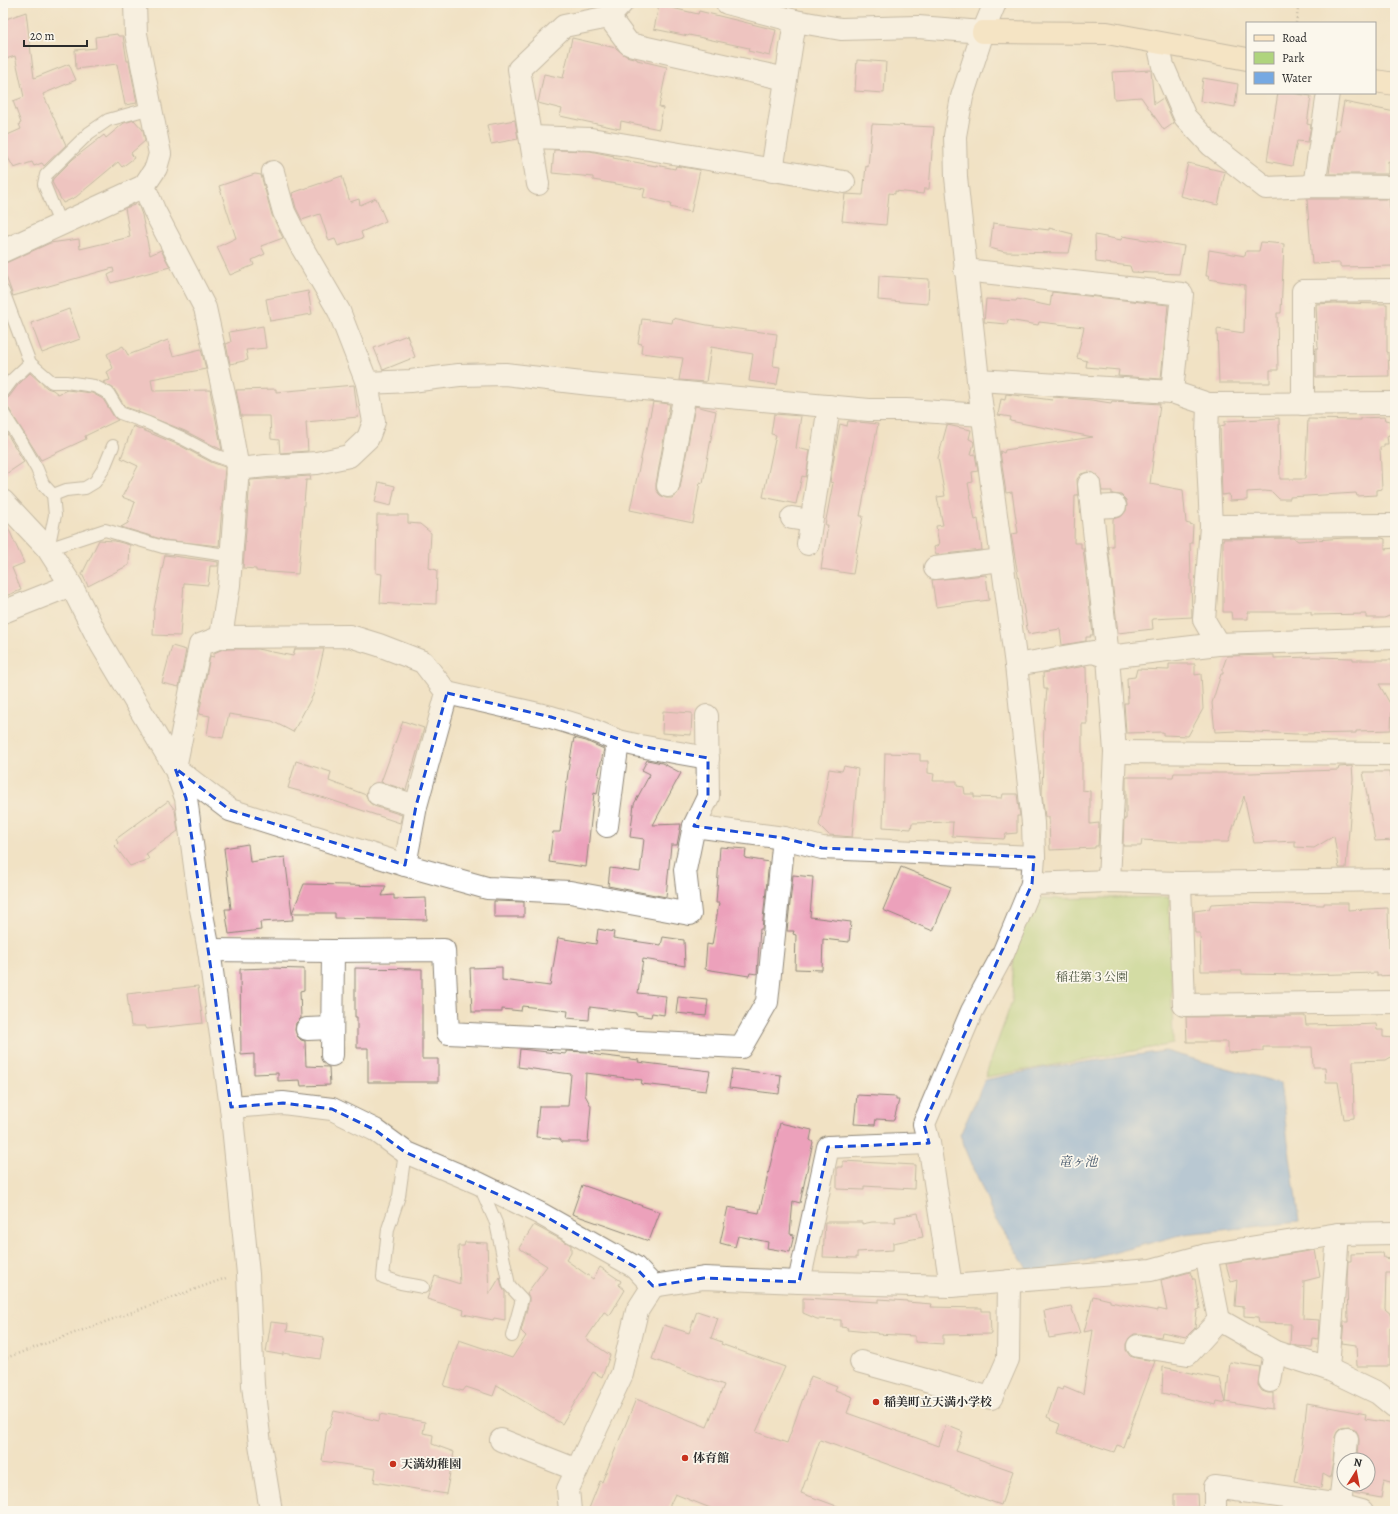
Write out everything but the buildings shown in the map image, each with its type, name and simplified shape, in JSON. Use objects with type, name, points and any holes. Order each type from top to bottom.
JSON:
[{"type":"street","points":[[3,251],[61,226],[144,186],[156,168],[160,154],[136,34],[135,3]]},
{"type":"street","points":[[727,3],[794,21],[841,29],[918,28],[983,32],[1107,33],[1246,60]]},
{"type":"street","points":[[951,1286],[929,1143],[924,1124],[972,1011],[1003,954],[1032,884],[1034,857],[1033,823],[1016,665],[978,380],[956,177],[955,136],[962,97],[983,32],[995,3]]},
{"type":"street","points":[[538,184],[519,69],[564,26],[616,10],[629,44],[786,79]]},
{"type":"street","points":[[772,171],[794,21]]},
{"type":"street","points":[[1158,43],[1163,66],[1185,117],[1211,145],[1266,188],[1314,186],[1395,187]]},
{"type":"street","points":[[1376,81],[1395,84]]},
{"type":"street","points":[[1314,186],[1328,94]]},
{"type":"street","points":[[531,137],[591,139],[772,171],[844,182]]},
{"type":"street","points":[[238,466],[318,464],[349,456],[368,438],[374,422],[367,383],[339,311],[300,244],[284,212],[273,172]]},
{"type":"street","points":[[144,186],[154,210],[205,308],[226,402],[238,466],[230,585],[221,637]]},
{"type":"street","points":[[966,270],[1182,294],[1172,392]]},
{"type":"street","points":[[1303,404],[1303,291],[1395,290]]},
{"type":"street","points":[[367,383],[411,381],[459,375],[505,374],[590,384],[869,410],[906,410],[983,415]]},
{"type":"street","points":[[978,380],[1172,392],[1208,404],[1395,403]]},
{"type":"street","points":[[668,486],[685,393]]},
{"type":"street","points":[[1208,404],[1207,437],[1211,526],[1204,620],[1218,644]]},
{"type":"street","points":[[808,544],[801,520],[829,406]]},
{"type":"street","points":[[1089,484],[1108,656],[1115,752],[1109,882]]},
{"type":"street","points":[[3,501],[48,549],[71,585],[102,644],[175,768],[186,798],[200,904],[209,950],[231,1107],[248,1274],[253,1385],[260,1444],[271,1511]]},
{"type":"street","points":[[1092,507],[1115,506]]},
{"type":"street","points":[[1211,526],[1395,525]]},
{"type":"street","points":[[935,568],[1002,560]]},
{"type":"street","points":[[3,612],[71,585]]},
{"type":"street","points":[[175,768],[200,645],[221,637],[350,636],[379,645],[423,662],[447,693],[551,716],[590,729],[618,741],[708,758]]},
{"type":"street","points":[[1016,665],[1093,652],[1108,656],[1218,644],[1395,638]]},
{"type":"street","points":[[405,865],[416,806],[447,693]]},
{"type":"street","points":[[175,768],[230,810],[405,865],[486,888],[570,892],[690,914],[685,870],[694,826],[708,797],[707,716]]},
{"type":"street","points":[[607,826],[618,741]]},
{"type":"street","points":[[1115,752],[1395,754]]},
{"type":"street","points":[[378,794],[416,806]]},
{"type":"street","points":[[694,826],[784,838],[822,848],[1034,857]]},
{"type":"street","points":[[209,950],[444,950],[448,1033],[741,1047],[767,1002],[784,838]]},
{"type":"street","points":[[1032,884],[1395,880]]},
{"type":"street","points":[[1180,883],[1184,1004],[1395,1002]]},
{"type":"street","points":[[332,1055],[333,951]]},
{"type":"street","points":[[307,1029],[332,1028]]},
{"type":"street","points":[[231,1107],[283,1103],[332,1109],[375,1130],[405,1152],[478,1183],[541,1214],[634,1267],[653,1286]]},
{"type":"street","points":[[799,1282],[828,1147],[929,1143]]},
{"type":"street","points":[[570,1511],[568,1489],[622,1374],[637,1310],[653,1286],[704,1278],[951,1286],[1151,1270],[1206,1255],[1338,1234],[1395,1233]]},
{"type":"street","points":[[1328,1369],[1338,1234]]},
{"type":"street","points":[[1206,1255],[1219,1320],[1275,1352],[1328,1369],[1378,1394],[1395,1407]]},
{"type":"street","points":[[861,1362],[991,1398],[1008,1359],[1009,1281]]},
{"type":"street","points":[[1138,1346],[1188,1354],[1219,1320]]},
{"type":"street","points":[[1270,1381],[1275,1352]]},
{"type":"street","points":[[501,1440],[577,1470]]},
{"type":"street","points":[[1215,1511],[1215,1487],[1340,1505],[1362,1511]]},
{"type":"street","points":[[1340,1505],[1341,1492]]},
{"type":"lane","points":[[61,226],[44,184],[46,175],[89,133],[108,120],[151,108]]},
{"type":"lane","points":[[3,291],[30,363],[52,382],[66,382],[94,386],[108,393],[120,413],[182,438],[238,466]]},
{"type":"lane","points":[[3,392],[12,380],[30,363]]},
{"type":"lane","points":[[3,413],[22,442],[37,469],[43,484],[53,495],[55,520],[48,549]]},
{"type":"lane","points":[[53,495],[66,490],[85,488],[95,482],[104,468],[113,446]]},
{"type":"lane","points":[[48,549],[105,530],[162,547],[232,556]]},
{"type":"lane","points":[[405,1152],[398,1196],[388,1229],[383,1277],[401,1283],[422,1287]]},
{"type":"lane","points":[[478,1183],[496,1223],[509,1285],[522,1299],[512,1336]]},
{"type":"path","points":[[1296,22],[1299,3]]},
{"type":"path","points":[[3,1359],[225,1278],[248,1274]]},
{"type":"highlighted area","points":[[447,693],[551,717],[640,746],[708,758],[708,797],[694,826],[784,838],[822,848],[1034,857],[1032,884],[924,1124],[929,1143],[828,1147],[799,1282],[704,1278],[653,1286],[635,1267],[541,1214],[405,1152],[375,1130],[332,1109],[283,1103],[231,1107],[186,798],[175,768],[230,810],[405,865],[416,806]]},
{"type":"green space","name":"稲荘第３公園","points":[[1169,897],[1173,1044],[985,1077],[1012,1001],[1014,945],[1036,899]]},
{"type":"water","name":"竜ヶ池","points":[[1165,1051],[1280,1083],[1299,1222],[1184,1234],[1031,1275],[994,1217],[960,1135],[985,1080],[1043,1068]]},
{"type":"place","name":"稲美町立天満小学校","points":[[876,1402]]},
{"type":"place","name":"体育館","points":[[685,1458]]},
{"type":"place","name":"天満幼稚園","points":[[393,1464]]}]
